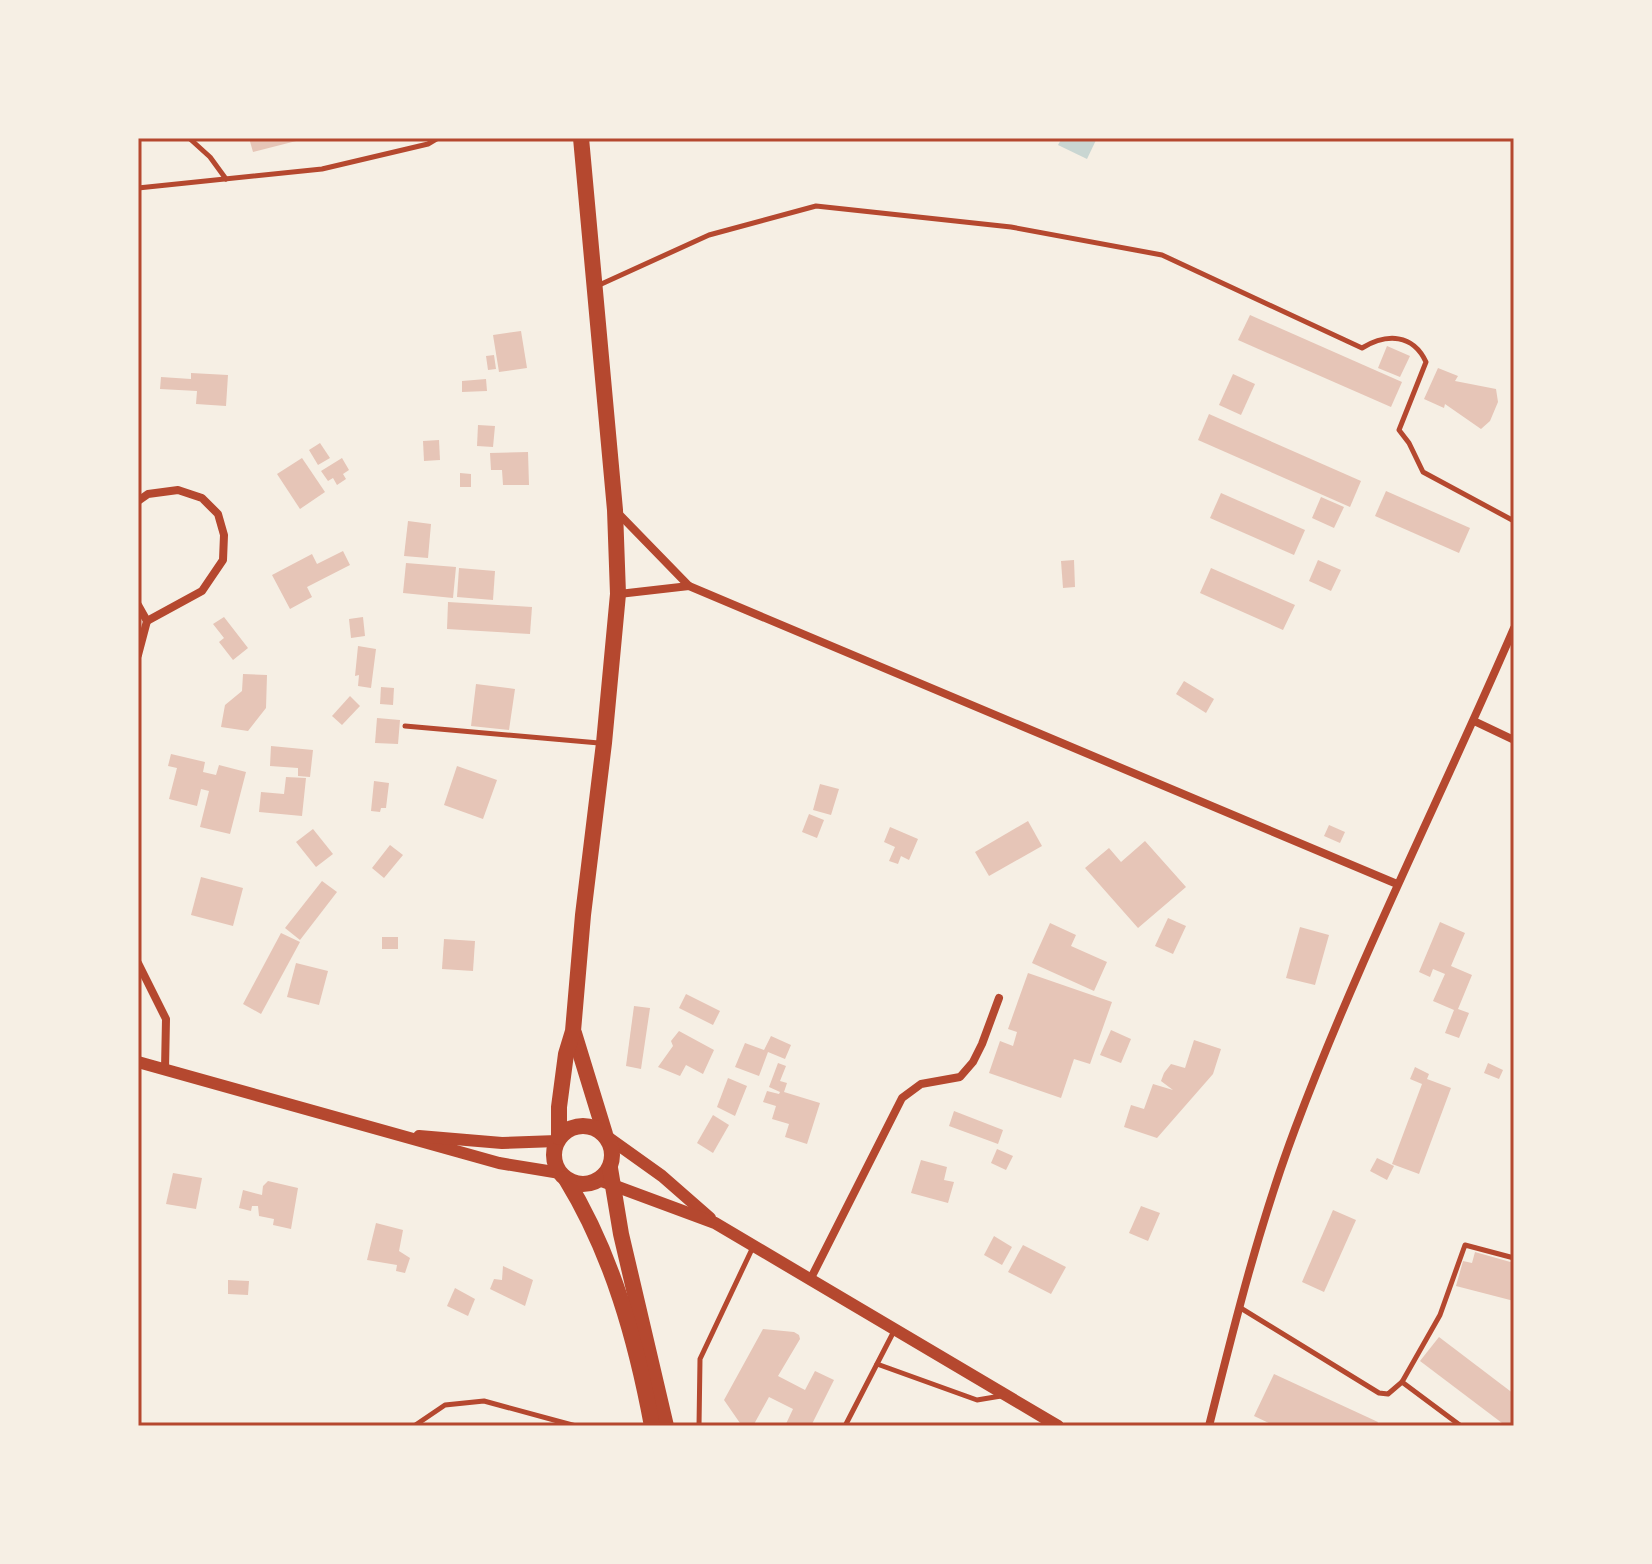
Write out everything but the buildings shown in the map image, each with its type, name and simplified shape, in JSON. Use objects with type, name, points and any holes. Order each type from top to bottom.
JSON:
[{"type":"highway","points":[[581,138],[615,510],[618,594],[573,1031],[562,1077],[558,1139],[553,1158],[595,1231],[614,1279],[652,1426]]},
{"type":"highway","points":[[573,1031],[605,1135],[612,1148],[607,1178],[666,1426]]},
{"type":"highway","points":[[558,1139],[567,1130],[587,1125],[605,1135]]},
{"type":"highway","points":[[563,1176],[582,1184],[607,1178]]},
{"type":"street","points":[[138,501],[148,494],[178,490],[202,498],[218,514],[224,535],[223,560],[202,591],[147,621]]},
{"type":"street","points":[[615,510],[689,586],[1397,884]]},
{"type":"street","points":[[618,594],[689,586]]},
{"type":"street","points":[[138,605],[147,621],[138,655]]},
{"type":"street","points":[[1209,1426],[1239,1307],[1295,1130],[1397,884],[1514,628]]},
{"type":"street","points":[[1474,721],[1514,740]]},
{"type":"street","points":[[138,963],[166,1019],[165,1069]]},
{"type":"street","points":[[810,1280],[902,1098],[921,1084],[960,1077],[973,1062],[982,1044],[999,998]]},
{"type":"street","points":[[138,1062],[384,1133],[563,1176]]},
{"type":"street","points":[[384,1133],[502,1143],[558,1139]]},
{"type":"street","points":[[605,1135],[662,1176],[715,1223]]},
{"type":"street","points":[[607,1178],[715,1223],[1058,1426]]},
{"type":"lane","points":[[189,138],[210,157],[226,179]]},
{"type":"lane","points":[[138,188],[322,169],[438,138]]},
{"type":"lane","points":[[596,287],[709,235],[816,206],[1011,227],[1162,255],[1362,348],[1375,340],[1410,341],[1419,348],[1426,362],[1399,430],[1423,472],[1514,521]]},
{"type":"lane","points":[[405,726],[604,743]]},
{"type":"lane","points":[[1239,1307],[1379,1393],[1388,1394],[1402,1382],[1440,1315],[1465,1245],[1514,1258]]},
{"type":"lane","points":[[699,1426],[700,1359],[754,1246]]},
{"type":"lane","points":[[845,1426],[895,1330]]},
{"type":"lane","points":[[877,1364],[977,1400],[1006,1396]]},
{"type":"lane","points":[[1402,1382],[1461,1426]]},
{"type":"lane","points":[[414,1426],[445,1405],[484,1401],[576,1426]]},
{"type":"shaded area","points":[[1062,138],[1097,138],[1087,159],[1058,145]]}]
